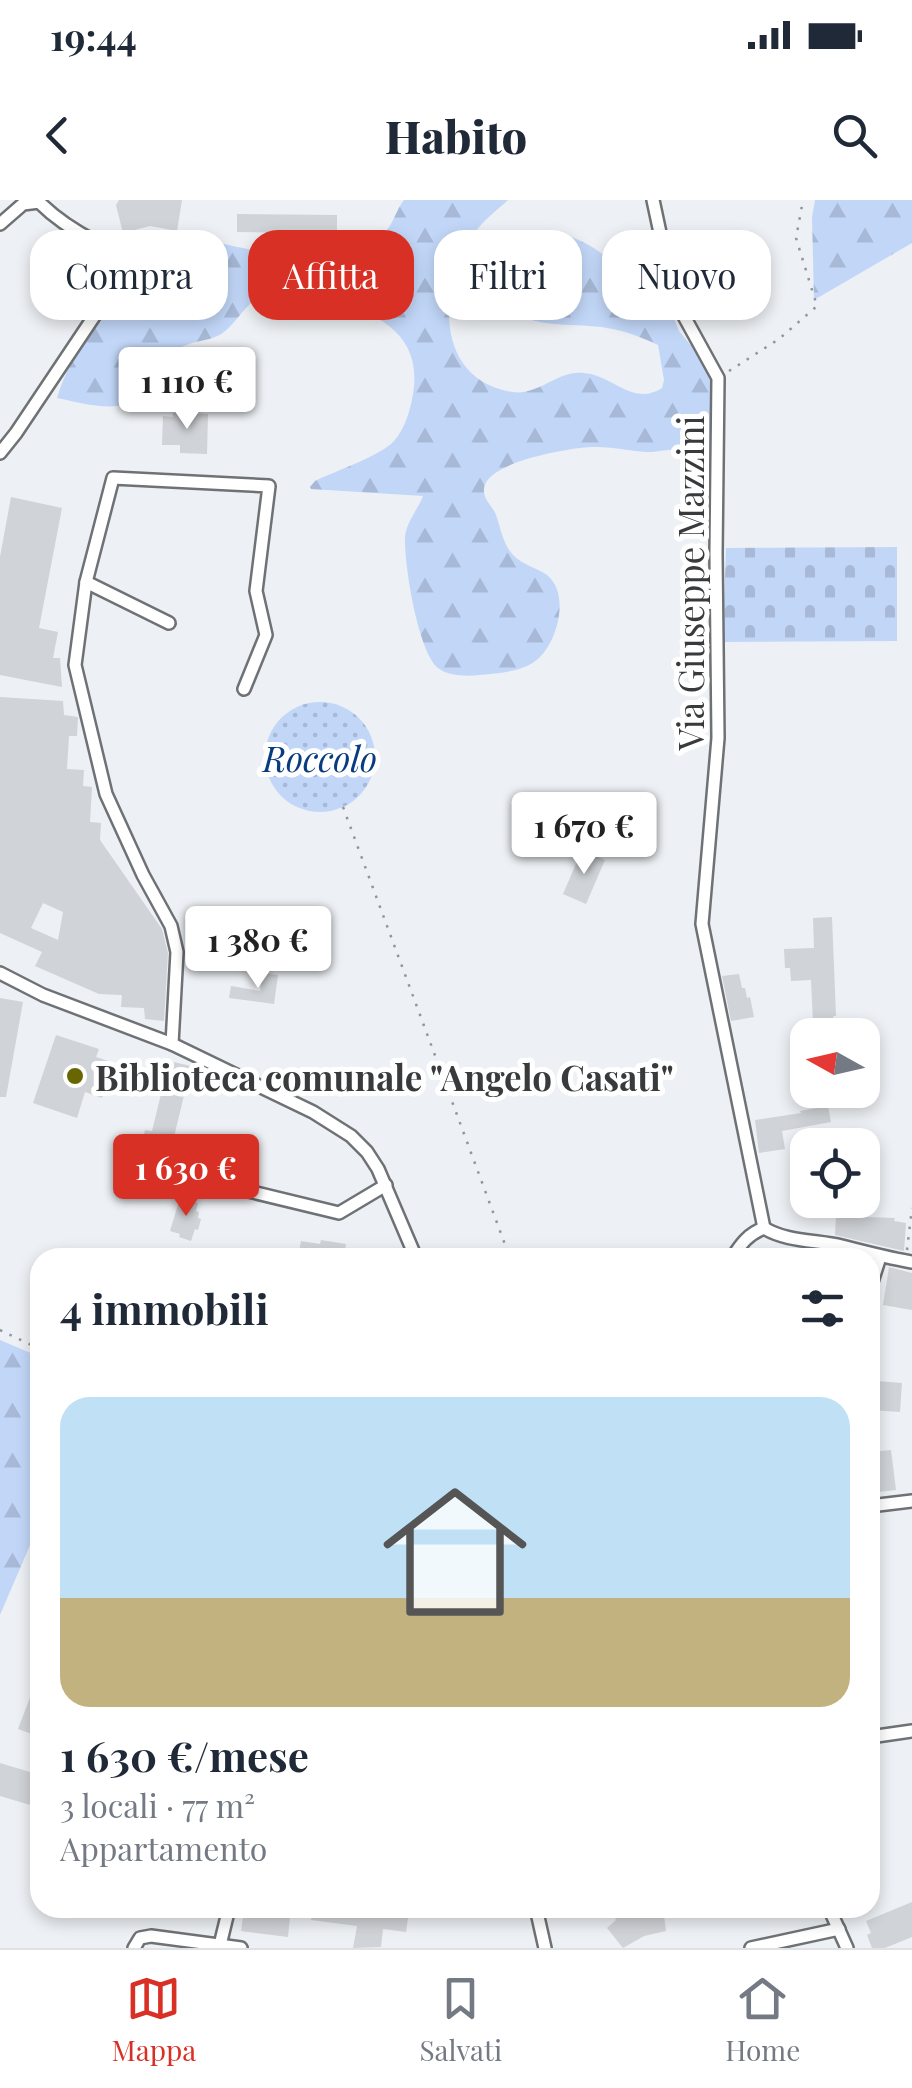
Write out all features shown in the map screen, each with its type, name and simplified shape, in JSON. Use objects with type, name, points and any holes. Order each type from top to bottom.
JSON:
[{"type":"street","name":"Via Giuseppe Mazzini","points":[[653,200],[674,298],[718,378],[718,738],[702,924],[764,1228]]},
{"type":"street","points":[[0,224],[23,204],[38,202],[93,240],[113,248],[127,264],[0,453]]},
{"type":"street","points":[[172,1044],[177,952],[171,926],[106,794],[74,665],[86,582],[114,478],[269,486],[256,592],[266,635],[244,688]]},
{"type":"street","points":[[86,582],[170,623]]},
{"type":"street","points":[[0,973],[43,994],[172,1044],[313,1112],[352,1136],[367,1152],[386,1185],[412,1248]]},
{"type":"street","points":[[240,1189],[340,1212],[386,1185]]},
{"type":"street","points":[[739,1248],[745,1239],[764,1228],[775,1235],[847,1248]]},
{"type":"street","points":[[880,1257],[909,1262]]},
{"type":"street","points":[[880,1505],[912,1500]]},
{"type":"street","points":[[880,1736],[912,1731]]},
{"type":"street","points":[[220,1945],[227,1918]]},
{"type":"street","points":[[538,1918],[545,1948]]},
{"type":"street","points":[[834,1918],[846,1948]]},
{"type":"street","points":[[751,1948],[839,1929]]},
{"type":"street","points":[[134,1948],[140,1938],[151,1936],[242,1948]]},
{"type":"path","points":[[718,378],[779,338],[817,306],[796,238],[803,200]]},
{"type":"path","points":[[344,807],[506,1248]]},
{"type":"path","points":[[909,1262],[912,1208]]},
{"type":"path","points":[[0,1330],[30,1344]]},
{"type":"green space","points":[[404,200],[508,200],[478,230],[434,230],[434,320],[450,320],[456,352],[468,370],[487,384],[522,392],[565,375],[584,373],[642,394],[662,388],[658,345],[614,329],[533,320],[582,320],[582,242],[602,254],[602,320],[674,320],[714,379],[712,483],[700,477],[689,457],[681,452],[599,447],[530,458],[488,479],[485,496],[507,547],[518,559],[547,575],[554,583],[560,605],[556,629],[546,650],[516,670],[456,675],[438,668],[431,659],[414,606],[405,550],[408,527],[423,496],[310,487],[395,440],[411,404],[413,362],[397,333],[380,320],[414,320],[414,230],[387,230]]},
{"type":"green space","points":[[815,200],[912,200],[912,243],[814,300]]},
{"type":"green space","points":[[228,245],[248,248],[248,306],[230,327],[175,352],[155,384],[134,402],[110,406],[57,398],[76,353],[96,320],[228,320]]},
{"type":"green space","points":[[897,547],[897,641],[723,642],[726,548]]},
{"type":"green space","name":"Roccolo","points":[[320,702],[341,707],[359,718],[370,736],[375,757],[370,778],[359,796],[341,807],[320,812],[299,807],[281,796],[270,778],[265,757],[270,736],[281,718],[299,707]]},
{"type":"green space","points":[[0,1340],[30,1353],[30,1545],[0,1615]]},
{"type":"building","points":[[119,200],[182,200],[177,230],[150,226],[122,230],[116,205]]},
{"type":"building","points":[[237,214],[337,215],[337,230],[237,232]]},
{"type":"building","points":[[173,413],[208,414],[207,454],[180,453],[180,445],[162,445],[163,416],[173,417]]},
{"type":"building","points":[[11,497],[62,508],[39,628],[58,632],[53,658],[60,658],[62,687],[0,675],[0,557]]},
{"type":"building","points":[[0,697],[63,701],[64,715],[78,717],[77,736],[69,736],[67,769],[84,770],[83,786],[92,787],[90,822],[101,823],[100,840],[162,929],[168,953],[164,1021],[145,1019],[144,1008],[121,1007],[122,995],[99,994],[35,966],[42,952],[0,933]],"holes":[[[43,903],[63,912],[58,940],[31,928]]]},
{"type":"building","points":[[582,850],[605,860],[586,904],[563,894]]},
{"type":"building","points":[[832,917],[833,1018],[813,1018],[811,980],[791,981],[790,968],[785,968],[784,949],[814,948],[813,918]]},
{"type":"building","points":[[262,973],[278,975],[274,1004],[229,998],[231,986],[260,991]]},
{"type":"building","points":[[739,974],[754,1017],[731,1021],[722,976]]},
{"type":"building","points":[[0,998],[23,1002],[6,1097],[0,1097]]},
{"type":"building","name":"Biblioteca comunale \"Angelo Casati\"","points":[[56,1035],[99,1049],[96,1057],[114,1063],[102,1098],[85,1092],[77,1118],[33,1103]]},
{"type":"building","points":[[169,1061],[191,1066],[169,1158],[140,1151],[145,1130],[152,1131]]},
{"type":"building","points":[[828,1108],[831,1122],[782,1131],[785,1149],[759,1153],[755,1120]]},
{"type":"building","points":[[180,1198],[198,1203],[196,1211],[201,1219],[191,1241],[170,1231]]},
{"type":"building","points":[[836,1218],[895,1218],[894,1221],[906,1223],[904,1251],[835,1235]]},
{"type":"building","points":[[321,1240],[346,1244],[345,1248],[300,1248],[301,1241],[320,1244]]},
{"type":"building","points":[[889,1267],[912,1273],[912,1310],[883,1305]]},
{"type":"building","points":[[880,1381],[902,1383],[900,1412],[880,1411]]},
{"type":"building","points":[[891,1450],[896,1490],[880,1492],[880,1451]]},
{"type":"building","points":[[30,1698],[30,1733],[18,1729]]},
{"type":"building","points":[[0,1763],[30,1772],[30,1805],[0,1796]]},
{"type":"building","points":[[912,1902],[912,1937],[885,1948],[872,1948],[866,1921]]},
{"type":"building","points":[[243,1918],[290,1918],[288,1937],[241,1931]]},
{"type":"building","points":[[408,1918],[406,1932],[383,1929],[381,1947],[353,1948],[357,1926],[311,1920]]},
{"type":"building","points":[[664,1918],[666,1931],[644,1936],[623,1948],[607,1928],[616,1920]]},
{"type":"place","name":"Biblioteca comunale \"Angelo Casati\"","points":[[75,1076]]}]
